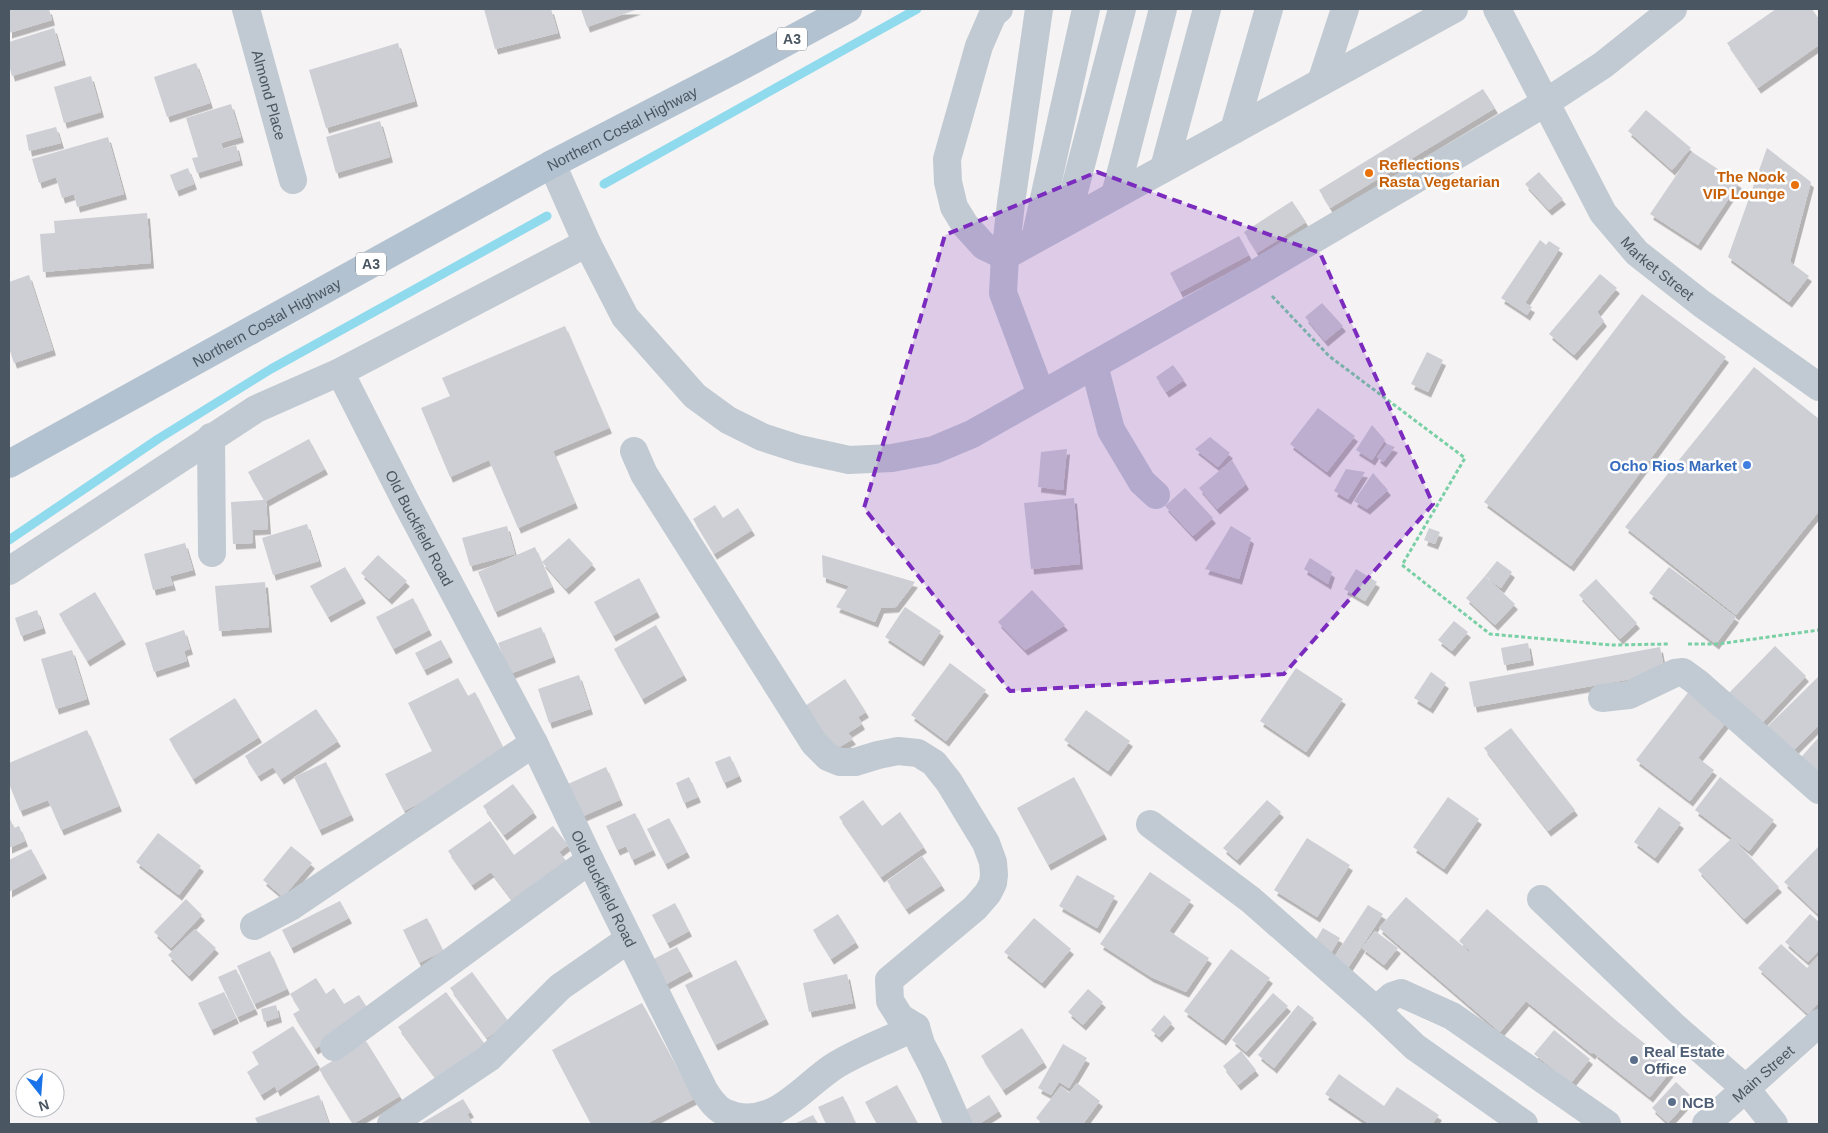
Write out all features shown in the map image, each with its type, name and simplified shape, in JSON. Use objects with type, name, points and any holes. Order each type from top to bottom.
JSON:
[{"type":"main road","name":"A3","points":[[736,70],[822,9]]},
{"type":"main road","name":"A3","points":[[736,70],[848,9]]},
{"type":"main road","name":"Northern Costal Highway","points":[[9,464],[552,164],[736,70]]},
{"type":"street","name":"Almond Place","points":[[246,9],[292,180]]},
{"type":"street","points":[[999,9],[993,14],[979,46],[947,159],[948,182],[954,207],[965,225],[984,246],[1005,256]]},
{"type":"street","points":[[1039,9],[1005,256],[1003,293],[1041,394]]},
{"type":"street","points":[[1035,239],[1086,9]]},
{"type":"street","points":[[1066,222],[1122,9]]},
{"type":"street","points":[[1115,195],[1163,9]]},
{"type":"street","points":[[1164,168],[1206,9]]},
{"type":"street","points":[[1234,130],[1269,9]]},
{"type":"street","points":[[1321,82],[1345,9]]},
{"type":"street","points":[[1005,256],[1454,9]]},
{"type":"street","name":"Market Street","points":[[1496,9],[1603,213],[1637,253],[1702,304],[1819,387]]},
{"type":"street","points":[[552,164],[588,243],[625,317],[695,396],[728,420],[762,437],[799,449],[848,460],[892,458],[934,450],[972,434],[1254,275],[1545,103],[1604,65],[1673,9]]},
{"type":"street","points":[[9,571],[256,409],[340,372],[588,243]]},
{"type":"street","points":[[1094,365],[1111,430],[1142,482],[1156,495]]},
{"type":"street","name":"Old Buckfield Road","points":[[340,372],[407,504],[534,743],[704,1090],[715,1106],[727,1114],[754,1121],[789,1102],[836,1065],[916,1027]]},
{"type":"street","points":[[212,437],[212,553]]},
{"type":"street","points":[[634,451],[644,474],[814,743],[828,757],[840,762],[855,762],[878,754],[898,751],[918,753],[934,763],[949,782],[986,843],[993,862],[994,875],[993,883],[988,893],[975,908],[889,980],[890,1001],[900,1017],[916,1027],[921,1044],[958,1124]]},
{"type":"street","points":[[1602,698],[1628,695],[1675,673],[1682,672],[1698,683],[1819,790]]},
{"type":"street","points":[[254,926],[292,906],[534,743]]},
{"type":"street","points":[[1150,824],[1251,900],[1376,1010],[1414,1047],[1524,1124]]},
{"type":"street","points":[[334,1047],[590,860]]},
{"type":"street","points":[[1541,899],[1675,1027],[1746,1089],[1774,1124]]},
{"type":"street","points":[[391,1124],[489,1058],[560,987],[629,939]]},
{"type":"street","points":[[1376,1010],[1392,996],[1401,993],[1452,1016],[1607,1124]]},
{"type":"street","name":"Main Street","points":[[1706,1124],[1819,1023]]},
{"type":"path","points":[[1254,275],[1329,356],[1465,458],[1402,565],[1490,634],[1612,645],[1718,644],[1819,630]]},
{"type":"highlighted area","points":[[1097,172],[1320,253],[1433,504],[1284,674],[1010,691],[864,508],[945,235]]},
{"type":"building","points":[[9,9],[49,9],[52,20],[9,33]]},
{"type":"building","points":[[484,9],[551,9],[558,33],[495,49]]},
{"type":"building","points":[[581,9],[638,9],[587,27]]},
{"type":"building","points":[[1776,9],[1812,9],[1819,19],[1819,45],[1758,88],[1727,43]]},
{"type":"building","points":[[54,28],[63,60],[12,76],[9,65],[9,42]]},
{"type":"building","points":[[398,43],[415,101],[326,128],[309,70]]},
{"type":"building","points":[[196,63],[210,103],[167,117],[154,77]]},
{"type":"building","points":[[91,76],[101,112],[64,123],[54,87]]},
{"type":"building","points":[[1483,89],[1495,108],[1330,208],[1319,190]]},
{"type":"building","points":[[231,104],[241,137],[221,143],[223,149],[236,145],[240,160],[197,173],[192,158],[198,157],[186,118]]},
{"type":"building","points":[[1646,110],[1691,148],[1672,170],[1628,131]]},
{"type":"building","points":[[380,121],[390,157],[336,173],[326,137]]},
{"type":"building","points":[[56,127],[61,143],[29,151],[26,135]]},
{"type":"building","points":[[108,137],[124,194],[77,207],[74,194],[62,198],[56,177],[39,183],[32,159]]},
{"type":"building","points":[[1767,148],[1811,182],[1790,262],[1809,276],[1789,302],[1728,257]]},
{"type":"building","points":[[1692,152],[1739,183],[1698,245],[1650,214]]},
{"type":"building","points":[[188,168],[194,184],[176,191],[170,175]]},
{"type":"building","points":[[1539,172],[1563,199],[1549,210],[1525,184]]},
{"type":"building","points":[[1292,201],[1306,222],[1257,253],[1244,232]]},
{"type":"building","points":[[147,213],[151,263],[43,272],[40,234],[55,233],[54,221]]},
{"type":"building","points":[[1239,236],[1249,255],[1180,292],[1170,273]]},
{"type":"building","points":[[1540,240],[1546,245],[1549,241],[1560,248],[1525,303],[1532,307],[1527,315],[1501,298]]},
{"type":"building","points":[[1600,274],[1617,288],[1597,312],[1604,321],[1574,355],[1549,334]]},
{"type":"building","points":[[29,275],[53,350],[14,363],[9,348],[9,282]]},
{"type":"building","points":[[1642,294],[1726,357],[1571,566],[1484,502]]},
{"type":"building","points":[[1322,303],[1343,326],[1325,341],[1305,317]]},
{"type":"building","points":[[565,326],[609,428],[553,451],[575,503],[518,528],[489,460],[450,477],[421,408],[450,396],[442,378]]},
{"type":"building","points":[[1427,352],[1443,360],[1428,392],[1411,384]]},
{"type":"building","points":[[1173,365],[1184,380],[1166,392],[1156,377]]},
{"type":"building","name":"Ocho Rios Market","points":[[1754,367],[1819,419],[1819,511],[1736,615],[1625,527]]},
{"type":"building","points":[[1318,408],[1355,436],[1327,472],[1290,444]]},
{"type":"building","points":[[1372,425],[1385,440],[1372,460],[1356,450]]},
{"type":"building","points":[[1210,437],[1230,453],[1218,467],[1195,449]]},
{"type":"building","points":[[309,439],[325,469],[266,501],[268,529],[252,530],[253,543],[233,544],[231,502],[264,500],[248,472]]},
{"type":"building","points":[[1387,444],[1395,447],[1383,462],[1377,457]]},
{"type":"building","points":[[1067,449],[1063,490],[1038,487],[1041,452]]},
{"type":"building","points":[[1232,460],[1246,484],[1217,509],[1199,488]]},
{"type":"building","points":[[1346,469],[1365,472],[1348,499],[1334,491]]},
{"type":"building","points":[[1373,473],[1388,490],[1367,509],[1354,501]]},
{"type":"building","points":[[1185,488],[1213,518],[1193,536],[1165,506]]},
{"type":"building","points":[[1074,498],[1080,564],[1031,569],[1024,503]]},
{"type":"building","points":[[715,505],[723,518],[738,508],[752,530],[714,554],[693,519]]},
{"type":"building","points":[[307,524],[319,561],[273,575],[262,538]]},
{"type":"building","points":[[507,526],[515,554],[470,566],[462,538]]},
{"type":"building","points":[[1231,526],[1251,538],[1239,579],[1205,569]]},
{"type":"building","points":[[1429,528],[1440,532],[1435,544],[1424,540]]},
{"type":"building","points":[[569,538],[593,564],[566,589],[542,562]]},
{"type":"building","points":[[185,543],[193,570],[170,576],[173,585],[153,590],[144,554]]},
{"type":"building","points":[[535,547],[552,587],[495,612],[478,572]]},
{"type":"building","points":[[378,555],[407,581],[389,599],[361,573]]},
{"type":"building","points":[[822,555],[915,582],[896,607],[881,608],[875,622],[836,607],[849,586],[823,577]]},
{"type":"building","points":[[1310,558],[1332,572],[1328,584],[1304,569]]},
{"type":"building","points":[[1497,561],[1512,572],[1501,588],[1485,576]]},
{"type":"building","points":[[345,567],[363,598],[328,617],[310,586]]},
{"type":"building","points":[[1669,567],[1736,617],[1716,644],[1649,593]]},
{"type":"building","points":[[1356,569],[1377,582],[1365,601],[1344,589]]},
{"type":"building","points":[[1485,576],[1515,604],[1495,625],[1466,598]]},
{"type":"building","points":[[639,578],[657,612],[613,636],[594,602]]},
{"type":"building","points":[[1596,579],[1637,623],[1620,639],[1579,595]]},
{"type":"building","points":[[265,582],[269,627],[219,631],[215,586]]},
{"type":"building","points":[[1032,590],[1065,625],[1025,650],[998,622]]},
{"type":"building","points":[[95,592],[123,639],[87,661],[59,614]]},
{"type":"building","points":[[413,598],[429,630],[393,649],[376,617]]},
{"type":"building","points":[[905,607],[941,631],[921,661],[885,637]]},
{"type":"building","points":[[37,610],[43,628],[21,636],[15,618]]},
{"type":"building","points":[[1454,621],[1468,632],[1452,651],[1438,640]]},
{"type":"building","points":[[656,625],[684,675],[642,699],[614,649]]},
{"type":"building","points":[[541,627],[553,657],[510,674],[498,643]]},
{"type":"building","points":[[184,630],[190,649],[184,651],[187,661],[154,672],[145,643]]},
{"type":"building","points":[[441,640],[450,657],[424,670],[415,653]]},
{"type":"building","points":[[1528,643],[1531,660],[1504,665],[1501,648]]},
{"type":"building","points":[[1775,646],[1806,676],[1758,727],[1726,696]]},
{"type":"building","points":[[1660,647],[1665,673],[1474,707],[1469,682]]},
{"type":"building","points":[[72,650],[87,699],[56,709],[41,659]]},
{"type":"building","points":[[950,663],[986,690],[946,741],[911,715]]},
{"type":"building","points":[[1296,668],[1343,699],[1306,752],[1260,721]]},
{"type":"building","points":[[1431,672],[1446,683],[1430,708],[1414,698]]},
{"type":"building","points":[[579,675],[590,709],[549,723],[538,689]]},
{"type":"building","points":[[1819,676],[1819,725],[1791,753],[1766,728]]},
{"type":"building","points":[[458,678],[468,696],[475,692],[509,759],[404,811],[385,774],[432,751],[408,703]]},
{"type":"building","points":[[845,679],[866,712],[858,717],[862,724],[848,733],[853,739],[834,750],[805,706]]},
{"type":"building","points":[[1690,690],[1728,720],[1698,758],[1714,770],[1690,801],[1636,760]]},
{"type":"building","points":[[235,698],[259,737],[193,779],[169,739]]},
{"type":"building","points":[[316,709],[338,741],[281,779],[273,767],[258,776],[245,756]]},
{"type":"building","points":[[1086,710],[1130,741],[1108,771],[1064,740]]},
{"type":"building","points":[[1511,728],[1575,810],[1548,831],[1484,748]]},
{"type":"building","points":[[87,730],[119,806],[61,830],[48,800],[20,811],[9,784],[9,763]]},
{"type":"building","points":[[1819,737],[1819,783],[1796,763]]},
{"type":"building","points":[[730,756],[739,776],[724,783],[715,762]]},
{"type":"building","points":[[326,762],[351,815],[319,830],[294,777]]},
{"type":"building","points":[[606,767],[620,800],[574,820],[559,788]]},
{"type":"building","points":[[689,777],[698,797],[684,803],[676,783]]},
{"type":"building","points":[[1074,777],[1104,834],[1048,865],[1017,808]]},
{"type":"building","points":[[1720,777],[1774,820],[1749,851],[1695,810]]},
{"type":"building","points":[[513,784],[534,812],[504,835],[483,806]]},
{"type":"building","points":[[1448,797],[1479,819],[1444,869],[1413,847]]},
{"type":"building","points":[[863,800],[882,826],[900,812],[924,847],[881,877],[839,817]]},
{"type":"building","points":[[1267,800],[1281,812],[1237,860],[1223,848]]},
{"type":"building","points":[[1659,807],[1681,823],[1655,858],[1634,842]]},
{"type":"building","points":[[635,813],[653,850],[632,860],[626,846],[617,850],[606,826]]},
{"type":"building","points":[[669,818],[687,852],[665,864],[647,829]]},
{"type":"building","points":[[9,819],[14,828],[19,826],[25,841],[9,848]]},
{"type":"building","points":[[490,821],[514,855],[553,826],[568,845],[559,852],[567,862],[513,901],[491,872],[472,885],[448,851]]},
{"type":"building","points":[[158,833],[201,866],[179,895],[136,862]]},
{"type":"building","points":[[1307,838],[1350,865],[1317,917],[1274,890]]},
{"type":"building","points":[[1732,838],[1779,887],[1744,919],[1698,870]]},
{"type":"building","points":[[291,846],[312,863],[283,897],[263,880]]},
{"type":"building","points":[[1819,846],[1819,915],[1784,882]]},
{"type":"building","points":[[31,849],[44,873],[9,892],[9,860]]},
{"type":"building","points":[[922,856],[942,885],[906,909],[887,881]]},
{"type":"building","points":[[1150,872],[1191,900],[1169,931],[1209,958],[1186,992],[1151,977],[1100,944]]},
{"type":"building","points":[[1077,875],[1115,896],[1097,928],[1059,906]]},
{"type":"building","points":[[1406,897],[1504,982],[1459,941],[1487,909],[1619,1023],[1674,1067],[1650,1097],[1594,1053],[1602,1043],[1592,1054],[1526,1001],[1500,1032],[1379,928]]},
{"type":"building","points":[[186,899],[202,915],[171,948],[154,932]]},
{"type":"building","points":[[340,901],[349,918],[291,948],[282,930]]},
{"type":"building","points":[[675,903],[689,931],[667,943],[652,915]]},
{"type":"building","points":[[1368,905],[1383,914],[1348,968],[1333,959]]},
{"type":"building","points":[[838,914],[856,942],[831,959],[813,930]]},
{"type":"building","points":[[1810,914],[1819,922],[1819,950],[1808,962],[1785,942]]},
{"type":"building","points":[[427,918],[443,951],[419,963],[403,930]]},
{"type":"building","points":[[1034,918],[1071,949],[1042,983],[1004,952]]},
{"type":"building","points":[[1323,928],[1340,938],[1329,956],[1312,946]]},
{"type":"building","points":[[195,929],[216,948],[189,976],[168,955]]},
{"type":"building","points":[[1375,931],[1398,948],[1384,965],[1362,948]]},
{"type":"building","points":[[1781,944],[1807,968],[1819,955],[1819,1002],[1808,1014],[1758,968]]},
{"type":"building","points":[[677,947],[690,971],[661,987],[648,962]]},
{"type":"building","points":[[1231,949],[1270,978],[1223,1040],[1184,1011]]},
{"type":"building","points":[[270,951],[287,989],[254,1004],[237,966]]},
{"type":"building","points":[[736,960],[766,1019],[715,1045],[685,985]]},
{"type":"building","points":[[236,969],[255,1009],[237,1017],[218,977]]},
{"type":"building","points":[[472,972],[509,1022],[487,1038],[450,988]]},
{"type":"building","points":[[847,974],[853,1003],[809,1012],[803,983]]},
{"type":"building","points":[[316,978],[326,994],[334,988],[344,1004],[359,995],[368,1009],[356,1023],[315,1049],[293,1014],[300,1010],[290,994]]},
{"type":"building","points":[[1088,989],[1103,1002],[1083,1025],[1068,1012]]},
{"type":"building","points":[[224,992],[236,1018],[211,1030],[198,1003]]},
{"type":"building","points":[[446,992],[490,1051],[442,1086],[398,1027]]},
{"type":"building","points":[[1273,993],[1288,1006],[1246,1052],[1232,1040]]},
{"type":"building","points":[[642,1003],[694,1099],[646,1124],[591,1124],[552,1050]]},
{"type":"building","points":[[276,1005],[279,1017],[264,1022],[261,1009]]},
{"type":"building","points":[[1298,1005],[1314,1018],[1274,1068],[1258,1055]]},
{"type":"building","points":[[1164,1015],[1172,1023],[1159,1037],[1151,1030]]},
{"type":"building","points":[[293,1026],[318,1064],[277,1091],[275,1086],[261,1095],[247,1072],[259,1064],[252,1052]]},
{"type":"building","points":[[1022,1028],[1044,1062],[1003,1090],[981,1056]]},
{"type":"building","points":[[1554,1030],[1590,1059],[1571,1083],[1534,1054]]},
{"type":"building","points":[[366,1041],[400,1096],[353,1124],[319,1069]]},
{"type":"building","points":[[1063,1044],[1087,1058],[1069,1088],[1059,1082],[1051,1095],[1038,1088]]},
{"type":"building","points":[[1241,1051],[1256,1070],[1238,1085],[1223,1066]]},
{"type":"building","points":[[1339,1074],[1384,1106],[1397,1087],[1439,1115],[1432,1124],[1369,1124],[1325,1094]]},
{"type":"building","name":"NCB","points":[[1676,1082],[1692,1097],[1668,1123],[1652,1108]]},
{"type":"building","points":[[1077,1083],[1100,1101],[1083,1124],[1043,1124],[1036,1118],[1061,1086],[1069,1093]]},
{"type":"building","points":[[897,1085],[917,1122],[912,1124],[877,1124],[865,1102]]},
{"type":"building","points":[[319,1095],[329,1124],[258,1124],[255,1118]]},
{"type":"building","points":[[989,1095],[999,1111],[979,1124],[964,1124],[958,1115]]},
{"type":"building","points":[[843,1096],[856,1124],[826,1124],[818,1107]]},
{"type":"building","points":[[463,1099],[471,1112],[467,1114],[473,1124],[420,1124]]},
{"type":"building","points":[[813,1115],[818,1124],[794,1124]]},
{"type":"waterway","points":[[604,184],[917,9]]},
{"type":"waterway","points":[[9,540],[158,439],[271,369],[547,216]]},
{"type":"place","name":"Reflections Rasta Vegetarian","points":[[1369,173]]},
{"type":"place","name":"The Nook VIP Lounge","points":[[1795,185]]},
{"type":"place","name":"Ocho Rios Market","points":[[1747,465]]},
{"type":"place","name":"Real Estate Office","points":[[1634,1060]]},
{"type":"place","name":"NCB","points":[[1672,1102]]}]
